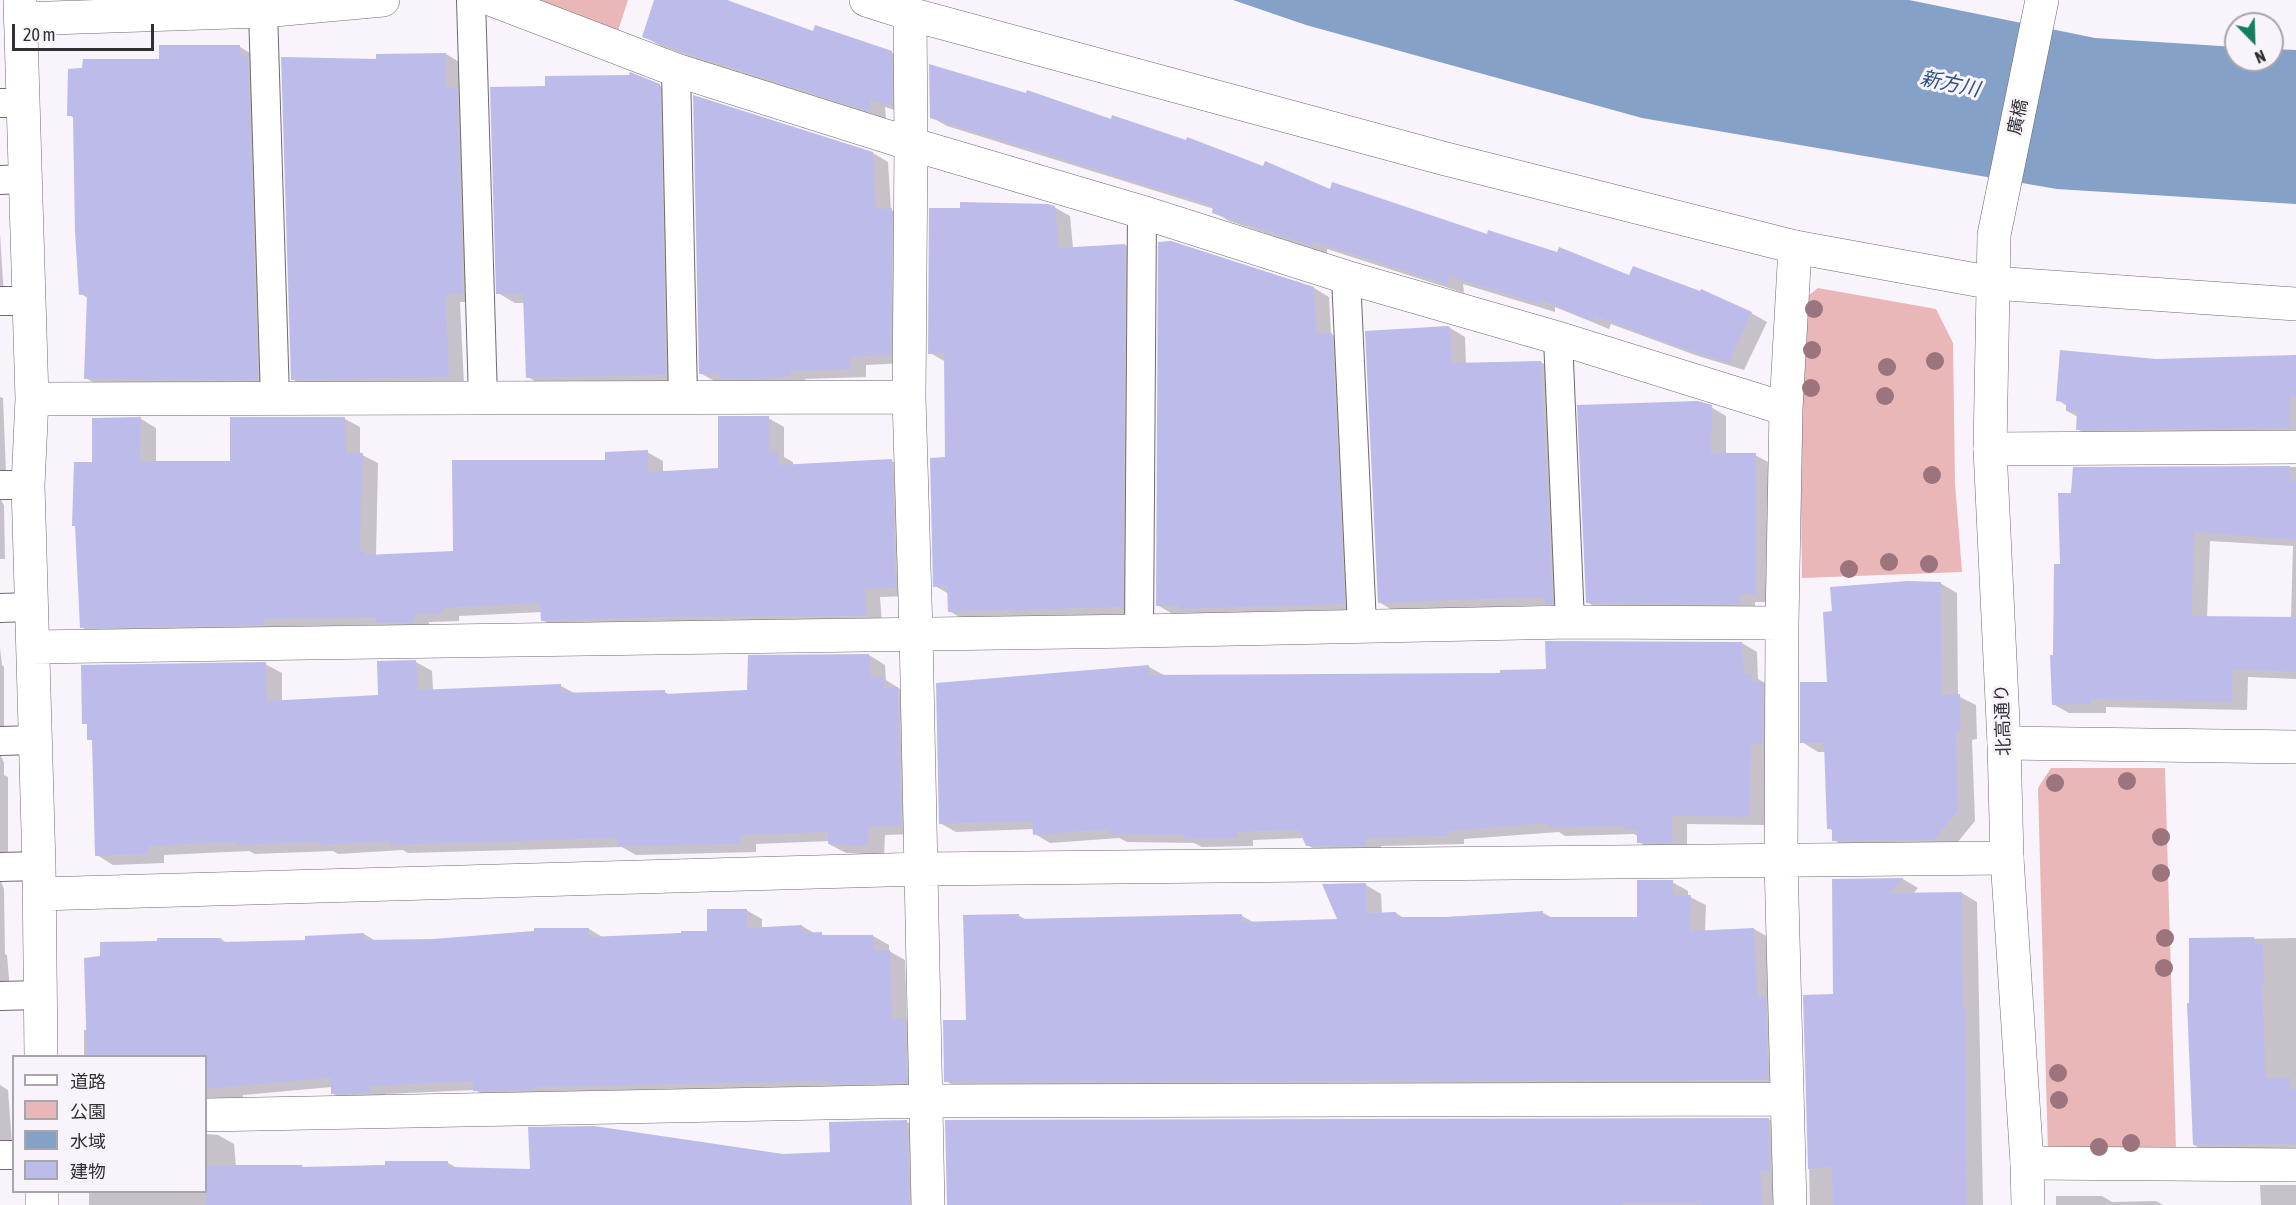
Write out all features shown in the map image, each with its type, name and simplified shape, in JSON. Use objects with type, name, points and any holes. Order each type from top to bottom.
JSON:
[{"type":"street","points":[[41,1055],[33,647],[15,608],[14,485],[32,399],[15,301],[11,103],[20,9],[264,11],[383,0]]},
{"type":"street","points":[[493,0],[676,70],[911,144],[1142,212],[1346,277],[1558,338],[1786,409]]},
{"type":"street","points":[[866,0],[910,14],[1442,158],[1795,248],[1993,283],[2296,304]]},
{"type":"street","name":"廣橋","points":[[1994,235],[2042,0]]},
{"type":"street","points":[[910,14],[909,397],[922,869],[928,1205]]},
{"type":"street","name":"北高通り","points":[[1994,235],[1990,449],[2007,858],[2028,1205]]},
{"type":"street","points":[[1790,1205],[1781,861],[1782,623],[1786,409],[1795,248]]},
{"type":"street","points":[[32,399],[909,397]]},
{"type":"street","points":[[1990,449],[2296,447]]},
{"type":"street","points":[[33,647],[1139,631],[1570,622],[1782,623]]},
{"type":"street","points":[[2004,743],[2296,747]]},
{"type":"street","points":[[39,880],[2007,858]]},
{"type":"street","points":[[207,1115],[927,1101],[1787,1099]]},
{"type":"street","points":[[2027,1164],[2296,1165]]},
{"type":"lane","points":[[471,0],[483,398]]},
{"type":"lane","points":[[264,11],[275,398]]},
{"type":"lane","points":[[676,70],[684,398]]},
{"type":"lane","points":[[1139,631],[1142,212]]},
{"type":"lane","points":[[1346,277],[1362,625]]},
{"type":"lane","points":[[1558,338],[1570,622]]},
{"type":"lane","points":[[0,741],[35,740]]},
{"type":"lane","points":[[0,867],[39,880]]},
{"type":"lane","points":[[0,996],[40,995]]},
{"type":"green space","points":[[515,0],[628,0],[616,37]]},
{"type":"green space","points":[[1818,288],[1936,309],[1953,343],[1955,483],[1962,572],[1802,578],[1798,304]]},
{"type":"green space","points":[[2051,768],[2165,768],[2176,1150],[2048,1153],[2038,788]]},
{"type":"water","name":"新方川","points":[[1233,0],[1909,0],[2095,38],[2224,46],[2224,72],[2284,72],[2284,50],[2296,50],[2296,204],[2057,189],[1642,118],[1306,25]]},
{"type":"building","points":[[654,0],[727,0],[813,31],[815,25],[892,51],[892,106],[870,100],[871,112],[682,52],[642,37]]},
{"type":"building","points":[[159,45],[240,45],[240,56],[248,56],[258,380],[84,379],[87,294],[79,295],[75,232],[73,116],[67,116],[68,69],[82,68],[83,59],[159,59]]},
{"type":"building","points":[[446,53],[446,88],[457,88],[463,294],[446,294],[449,377],[291,380],[281,57],[376,59],[376,54]]},
{"type":"building","points":[[929,64],[1026,93],[1027,90],[1111,119],[1112,115],[1186,140],[1187,137],[1263,166],[1265,161],[1330,189],[1332,182],[1487,234],[1488,230],[1557,252],[1559,247],[1629,275],[1633,266],[1700,291],[1701,289],[1752,312],[1729,363],[1595,316],[1593,321],[1540,300],[1540,304],[1448,276],[1449,285],[1312,241],[1312,246],[1212,213],[1213,206],[930,118]]},
{"type":"building","points":[[630,72],[660,84],[666,375],[526,378],[523,294],[496,294],[490,87],[545,86],[545,76],[629,75]]},
{"type":"building","points":[[693,95],[873,152],[876,209],[892,208],[891,355],[850,357],[851,369],[790,371],[791,376],[769,379],[719,379],[719,373],[699,374]]},
{"type":"building","points":[[960,202],[1055,206],[1059,248],[1125,244],[1123,607],[948,612],[947,586],[933,587],[930,458],[945,457],[944,353],[928,354],[929,208],[960,208]]},
{"type":"building","points":[[1171,241],[1314,287],[1317,334],[1332,333],[1345,604],[1178,609],[1178,605],[1156,606],[1158,242]]},
{"type":"building","points":[[1450,327],[1452,363],[1541,361],[1553,604],[1545,604],[1544,597],[1378,603],[1365,331]]},
{"type":"building","points":[[2060,350],[2156,359],[2296,355],[2296,396],[2290,396],[2290,428],[2076,430],[2077,412],[2066,411],[2066,402],[2056,401]]},
{"type":"building","points":[[1698,401],[1712,405],[1711,453],[1756,453],[1756,594],[1740,594],[1741,604],[1586,603],[1577,405]]},
{"type":"building","points":[[718,416],[769,416],[769,451],[778,452],[778,465],[892,459],[896,588],[865,589],[867,616],[669,617],[541,621],[540,603],[444,608],[444,613],[414,614],[414,623],[376,623],[376,617],[264,619],[265,625],[80,628],[75,526],[72,526],[74,462],[92,462],[92,418],[141,417],[140,461],[230,461],[230,417],[345,417],[346,452],[363,453],[360,552],[366,552],[366,555],[453,551],[452,460],[605,460],[605,452],[648,450],[648,472],[718,468]]},
{"type":"building","points":[[2290,466],[2290,481],[2296,481],[2296,540],[2194,532],[2192,616],[2296,617],[2296,672],[2233,669],[2232,702],[2091,699],[2091,704],[2052,705],[2050,655],[2053,655],[2054,564],[2060,564],[2058,493],[2071,493],[2073,467]]},
{"type":"building","points":[[1908,581],[1941,582],[1942,695],[1960,694],[1961,731],[1956,731],[1958,811],[1934,840],[1832,841],[1832,829],[1827,829],[1824,743],[1800,743],[1800,682],[1827,682],[1823,612],[1832,611],[1830,587]]},
{"type":"building","points":[[1545,641],[1742,642],[1744,674],[1752,673],[1752,682],[1763,682],[1763,744],[1751,744],[1750,817],[1672,816],[1672,843],[1637,843],[1637,830],[1625,830],[1625,826],[1549,828],[1548,823],[1449,831],[1449,836],[1366,838],[1366,846],[1306,846],[1299,830],[1238,832],[1238,838],[1185,839],[1185,835],[1110,834],[1110,829],[1033,835],[1032,821],[939,824],[936,683],[1149,665],[1149,675],[1500,673],[1500,670],[1546,669]]},
{"type":"building","points":[[869,654],[871,677],[883,676],[884,688],[898,687],[901,826],[869,826],[868,846],[828,844],[828,832],[740,835],[740,844],[618,846],[618,838],[390,845],[390,841],[320,845],[320,842],[237,845],[237,842],[148,846],[148,854],[95,856],[92,740],[87,740],[87,724],[82,724],[81,665],[266,662],[267,701],[378,695],[377,661],[416,660],[418,690],[561,684],[561,693],[665,690],[665,694],[747,690],[748,655]]},
{"type":"building","points":[[1903,878],[1891,893],[1962,892],[1963,1009],[1966,1009],[1967,1205],[1833,1205],[1832,1167],[1808,1169],[1803,995],[1833,994],[1832,879]]},
{"type":"building","points":[[1637,880],[1673,880],[1673,895],[1691,895],[1690,931],[1754,928],[1758,997],[1766,996],[1768,1080],[944,1082],[943,1020],[966,1020],[963,915],[1019,914],[1019,919],[1242,914],[1242,922],[1337,919],[1322,884],[1366,883],[1367,913],[1396,912],[1397,917],[1448,917],[1543,911],[1543,917],[1637,917]]},
{"type":"building","points":[[707,909],[747,909],[747,928],[802,925],[803,933],[873,935],[873,950],[890,950],[892,1019],[905,1019],[907,1083],[829,1084],[829,1081],[534,1087],[534,1090],[473,1091],[473,1081],[370,1086],[370,1093],[331,1094],[331,1078],[207,1089],[207,1055],[87,1055],[84,958],[100,956],[100,942],[157,941],[157,938],[221,938],[221,942],[305,940],[305,936],[364,933],[365,940],[433,939],[534,931],[534,928],[589,928],[589,937],[707,931]]},
{"type":"building","points":[[2254,937],[2255,944],[2263,944],[2264,983],[2262,984],[2266,1078],[2290,1077],[2290,1089],[2296,1089],[2296,1144],[2193,1145],[2187,1003],[2189,1003],[2189,938]]},
{"type":"building","points":[[1769,1118],[1770,1171],[1761,1171],[1762,1205],[1621,1203],[1621,1205],[947,1205],[945,1120]]},
{"type":"building","points":[[907,1120],[909,1205],[206,1205],[207,1165],[302,1165],[302,1167],[385,1165],[385,1161],[448,1161],[448,1167],[530,1169],[528,1127],[594,1126],[783,1154],[830,1152],[829,1122]]}]
